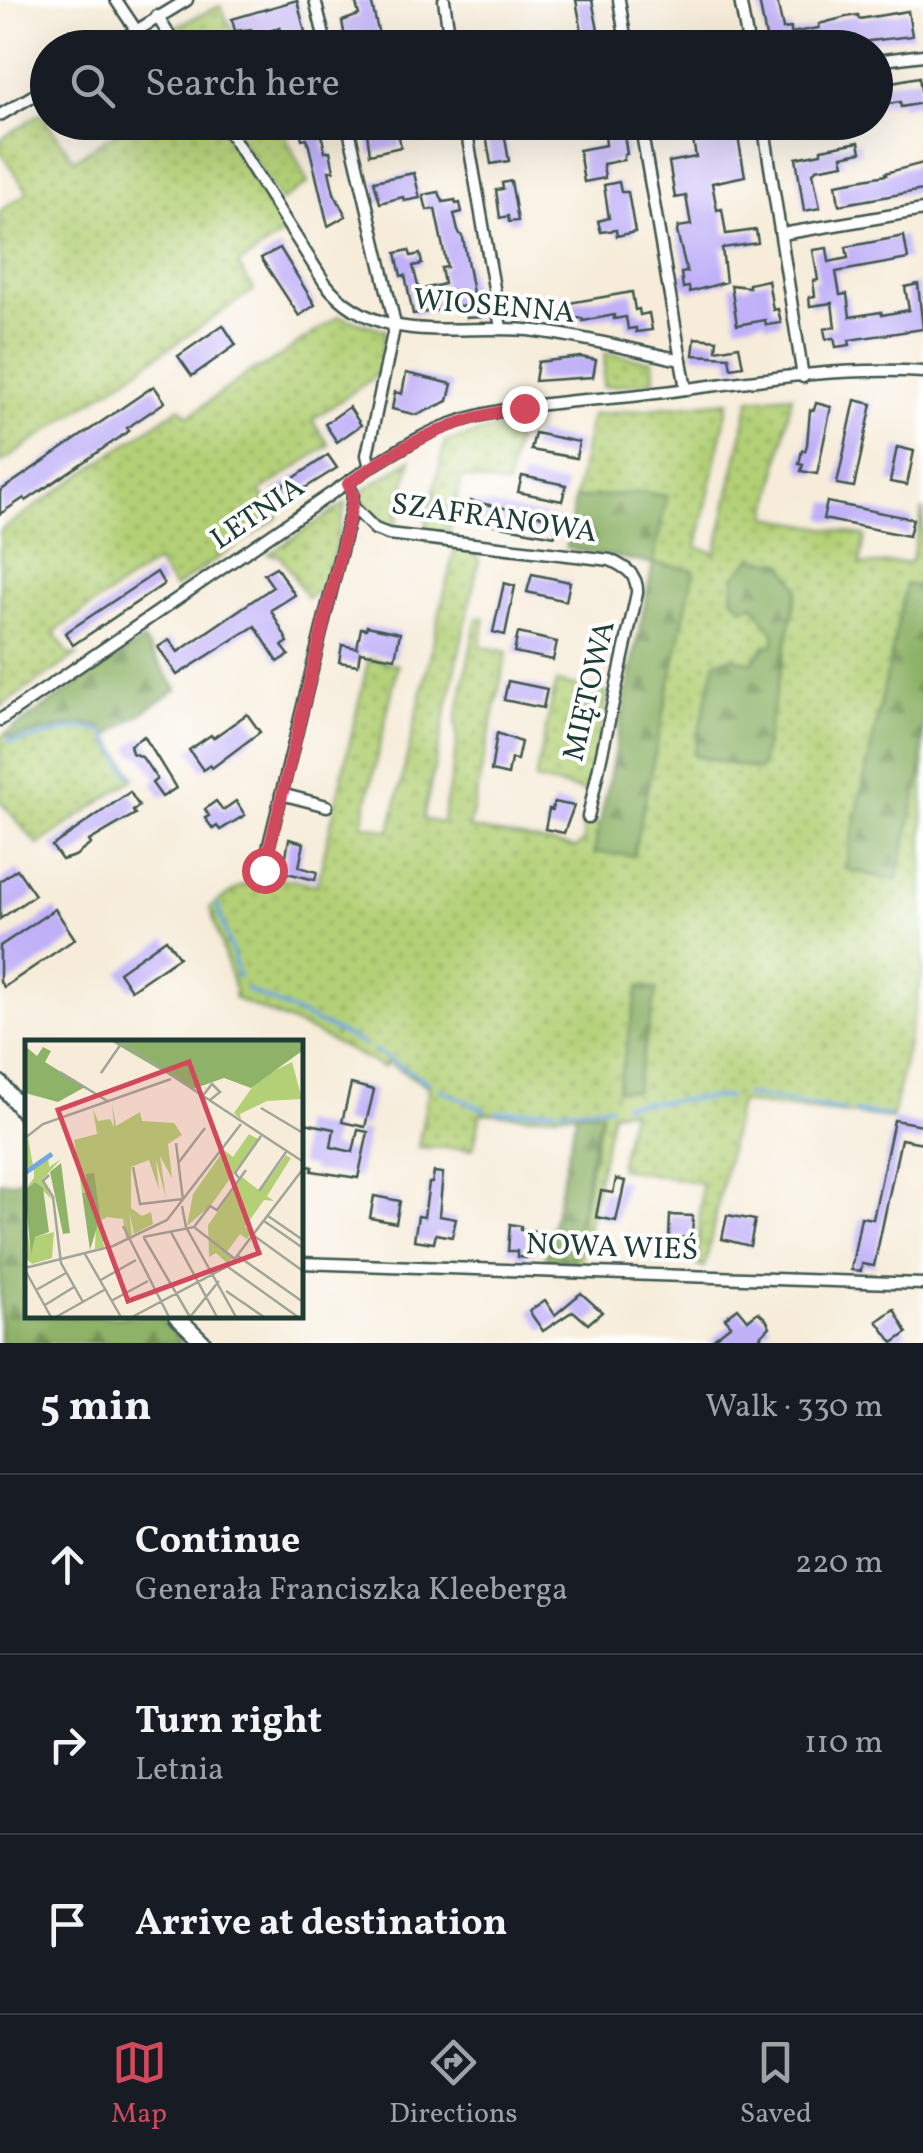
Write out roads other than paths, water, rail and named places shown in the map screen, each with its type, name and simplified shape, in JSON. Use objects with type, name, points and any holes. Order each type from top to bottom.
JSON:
[{"type":"main road","points":[[0,1082],[25,1114]]},
{"type":"main road","points":[[178,1318],[205,1343]]},
{"type":"main road","points":[[189,1318],[205,1343]]},
{"type":"street","points":[[116,0],[136,30],[188,0]]},
{"type":"street","points":[[315,0],[323,30]]},
{"type":"street","points":[[444,0],[449,30]]},
{"type":"street","points":[[620,0],[625,30]]},
{"type":"street","points":[[740,0],[746,30]]},
{"type":"street","points":[[157,16],[166,30]]},
{"type":"street","points":[[893,58],[923,54]]},
{"type":"street","points":[[0,118],[30,99]]},
{"type":"street","name":"WIOSENNA","points":[[235,140],[337,298],[355,312],[376,321],[442,330],[501,328],[564,335],[681,360]]},
{"type":"street","points":[[351,140],[395,324],[367,455],[370,468]]},
{"type":"street","points":[[468,140],[501,328]]},
{"type":"street","points":[[643,140],[686,389],[870,370],[923,372]]},
{"type":"street","points":[[766,140],[802,376]]},
{"type":"street","points":[[782,234],[923,210]]},
{"type":"street","name":"LETNIA","points":[[0,720],[370,468],[436,430],[494,412],[686,389]]},
{"type":"street","points":[[264,870],[352,506],[353,494],[348,484]]},
{"type":"street","name":"SZAFRANOWA","points":[[352,506],[375,529],[388,534],[610,560],[629,570],[633,577]]},
{"type":"street","name":"MIĘTOWA","points":[[588,817],[638,593],[638,582],[633,577]]},
{"type":"street","points":[[281,794],[327,806]]},
{"type":"street","name":"NOWA WIEŚ","points":[[302,1264],[923,1284]]},
{"type":"waterway","points":[[8,741],[80,728],[104,732],[131,776]]},
{"type":"waterway","points":[[217,904],[239,977]]},
{"type":"waterway","points":[[245,989],[364,1044]]},
{"type":"waterway","points":[[374,1050],[429,1083]]},
{"type":"waterway","points":[[440,1089],[485,1110]]},
{"type":"waterway","points":[[745,1095],[845,1111]]},
{"type":"waterway","points":[[624,1104],[728,1097]]},
{"type":"waterway","points":[[562,1109],[610,1106]]},
{"type":"waterway","points":[[497,1112],[556,1109]]},
{"type":"waterway","points":[[855,1112],[889,1116]]}]
